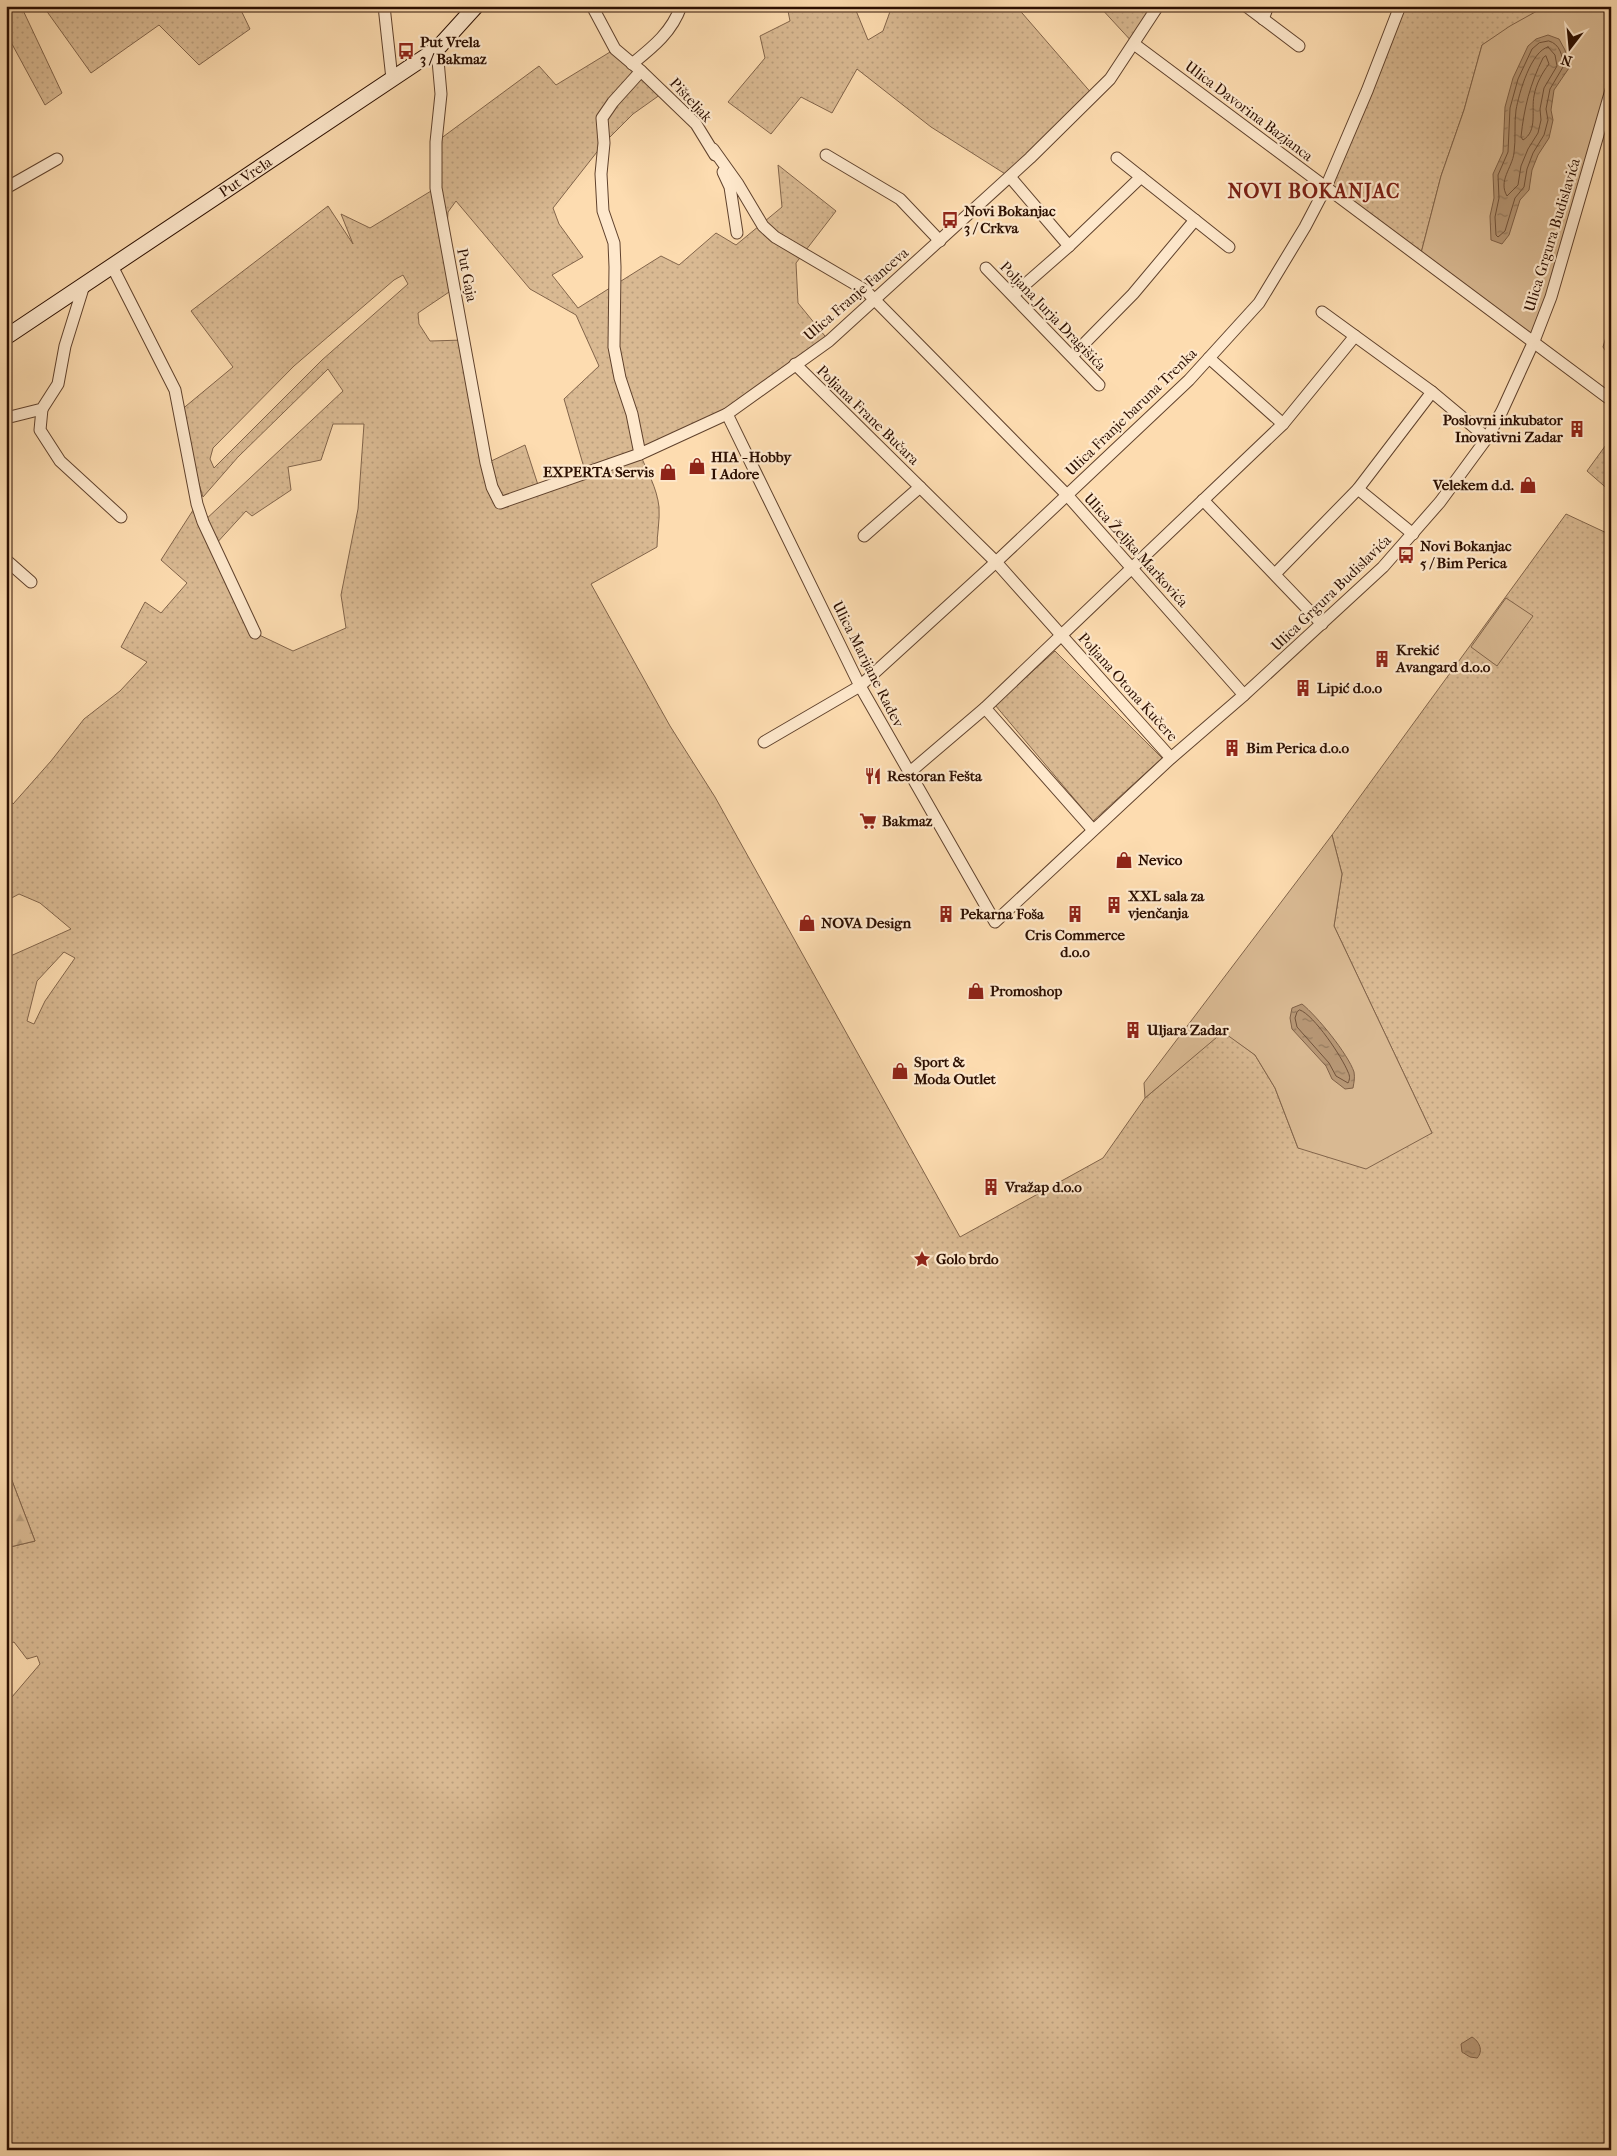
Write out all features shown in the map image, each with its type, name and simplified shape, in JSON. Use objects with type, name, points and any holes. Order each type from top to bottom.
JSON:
[{"type":"main road","name":"Put Vrela","points":[[6,337],[437,49],[463,12],[476,6]]},
{"type":"street","points":[[384,6],[392,79]]},
{"type":"street","name":"Pišteljak","points":[[592,6],[615,49],[696,124],[713,149],[730,187],[737,233]]},
{"type":"street","points":[[640,454],[632,414],[620,378],[614,347],[616,267],[614,244],[603,211],[601,174],[604,142],[602,118],[637,68],[661,41],[677,19],[681,6]]},
{"type":"street","name":"Ulica Franje Fanceva","points":[[500,503],[640,454],[727,414],[829,341],[1010,177],[1110,79],[1158,6]]},
{"type":"street","points":[[1246,6],[1298,46]]},
{"type":"street","points":[[1263,19],[1268,6]]},
{"type":"street","name":"Ulica Franje baruna Trenka","points":[[764,742],[860,686],[996,562],[1189,380],[1259,303],[1305,227],[1326,187],[1367,91],[1400,6]]},
{"type":"street","name":"Ulica Davorina Bazjanca","points":[[1134,44],[1611,400]]},
{"type":"street","name":"Put Gaja","points":[[437,49],[441,94],[436,142],[436,188],[486,463],[492,487],[500,503]]},
{"type":"street","name":"Ulica Grgura Budislavića","points":[[995,922],[1093,830],[1384,567],[1440,502],[1487,438],[1502,411],[1534,341],[1551,297],[1611,90]]},
{"type":"street","name":"Ulica Željka Markovića","points":[[713,149],[738,184],[763,226],[775,237],[865,290],[1067,495],[1134,568],[1244,695]]},
{"type":"street","points":[[826,154],[900,199],[940,241]]},
{"type":"street","points":[[1116,158],[1229,247]]},
{"type":"street","points":[[6,188],[57,159]]},
{"type":"street","points":[[1010,177],[1069,246]]},
{"type":"street","points":[[1013,295],[1069,246],[1141,177]]},
{"type":"street","points":[[1072,356],[1133,294],[1194,220]]},
{"type":"street","points":[[112,266],[175,390],[203,522],[255,633]]},
{"type":"street","name":"Poljana Jurja Dragišića","points":[[986,268],[1099,385]]},
{"type":"street","points":[[84,285],[65,346],[58,384],[42,409],[40,430],[60,461],[121,517]]},
{"type":"street","points":[[1322,312],[1432,392],[1487,438]]},
{"type":"street","points":[[1062,635],[1283,424],[1355,336]]},
{"type":"street","points":[[1209,358],[1283,424]]},
{"type":"street","name":"Poljana Frane Bučara","points":[[795,364],[996,562]]},
{"type":"street","points":[[1275,574],[1358,489],[1432,392]]},
{"type":"street","points":[[6,418],[42,409]]},
{"type":"street","name":"Ulica Marijane Radev","points":[[727,414],[860,686],[995,922]]},
{"type":"street","name":"Poljana Frane Bučara","points":[[864,536],[920,487]]},
{"type":"street","points":[[1358,489],[1412,534]]},
{"type":"street","points":[[1203,500],[1322,624]]},
{"type":"street","points":[[6,560],[32,582]]},
{"type":"street","name":"Poljana Otona Kučere","points":[[996,562],[1172,758]]},
{"type":"street","name":"Poljana Otona Kučere","points":[[910,772],[985,708],[1062,635]]},
{"type":"street","points":[[985,708],[1093,830]]},
{"type":"green space","points":[[6,6],[21,6],[62,93],[45,105],[6,33]]},
{"type":"green space","points":[[43,6],[239,6],[250,29],[199,65],[159,25],[91,73]]},
{"type":"green space","points":[[787,6],[852,6],[857,13],[868,40],[883,31],[892,6],[1016,6],[1093,95],[1010,177],[931,127],[857,69],[832,113],[801,97],[771,134],[728,102],[765,58],[760,36],[790,21]]},
{"type":"green space","points":[[1099,6],[1158,6],[1134,44]]},
{"type":"green space","points":[[1400,6],[1546,6],[1482,45],[1464,110],[1441,176],[1420,257],[1326,187]]},
{"type":"green space","points":[[1546,6],[1611,6],[1611,90],[1534,341],[1420,257],[1441,176],[1464,110],[1482,45],[1510,26]]},
{"type":"green space","points":[[615,49],[664,92],[633,114],[604,143],[553,208],[559,224],[583,257],[552,275],[578,308],[661,256],[679,265],[716,233],[736,245],[782,207],[778,165],[836,211],[796,263],[798,303],[829,341],[727,414],[640,454],[658,500],[657,547],[591,584],[670,726],[715,797],[960,1237],[1103,1158],[1145,1098],[1223,1031],[1255,1055],[1275,1088],[1298,1148],[1432,1133],[1334,926],[1342,874],[1332,835],[1566,514],[1611,535],[1611,2150],[6,2150],[6,1704],[40,1664],[37,1656],[27,1659],[14,1642],[6,1646],[6,1548],[35,1541],[6,1465],[6,958],[71,929],[40,903],[19,894],[6,901],[6,793],[13,804],[51,761],[84,719],[120,691],[147,662],[121,647],[145,602],[161,613],[187,583],[161,560],[197,504],[203,522],[343,391],[328,369],[238,457],[203,497],[192,461],[189,433],[183,428],[180,411],[233,367],[191,311],[328,206],[353,244],[341,214],[370,228],[436,188],[436,142],[539,66],[556,85]],"holes":[[[456,201],[530,289],[576,315],[599,366],[564,399],[585,471],[539,488],[525,445],[487,463],[464,340],[430,341],[419,324],[418,313],[455,288],[446,245],[448,212]],[[403,275],[408,284],[322,360],[214,468],[210,459],[213,448],[294,366],[394,280]],[[333,424],[364,424],[358,509],[341,595],[346,628],[293,651],[255,633],[214,546],[246,511],[252,516],[291,490],[288,467],[321,460]],[[64,952],[75,958],[45,1001],[34,1024],[27,1021],[37,981]]]},
{"type":"green space","points":[[1611,320],[1611,359],[1603,347]]},
{"type":"green space","points":[[1611,438],[1611,492],[1587,471]]},
{"type":"green space","points":[[1506,598],[1533,616],[1497,666],[1471,647]]},
{"type":"green space","points":[[1055,651],[1162,758],[1093,821],[995,705]]},
{"type":"green space","points":[[1332,835],[1342,874],[1334,926],[1432,1133],[1366,1169],[1298,1148],[1275,1088],[1255,1055],[1223,1032],[1145,1098],[1144,1083]]},
{"type":"green space","points":[[6,1465],[35,1541],[6,1548]]},
{"type":"water","points":[[1548,35],[1559,39],[1565,50],[1569,68],[1554,90],[1551,110],[1553,120],[1549,138],[1538,155],[1532,170],[1529,190],[1520,200],[1509,235],[1502,244],[1491,240],[1490,216],[1494,198],[1493,174],[1503,152],[1505,107],[1513,78],[1528,46],[1536,39]]},
{"type":"water","points":[[1302,1004],[1323,1026],[1351,1064],[1354,1072],[1353,1088],[1345,1089],[1332,1079],[1326,1066],[1292,1029],[1290,1018],[1292,1008]]},
{"type":"water","points":[[1472,2037],[1480,2046],[1477,2058],[1470,2057],[1462,2052],[1461,2044]]},
{"type":"place","name":"Put Vrela 3 / Bakmaz","points":[[406,51]]},
{"type":"place","name":"Novi Bokanjac 3 / Crkva","points":[[950,220]]},
{"type":"place","name":"Poslovni inkubator Inovativni Zadar","points":[[1577,429]]},
{"type":"place","name":"HIA - Hobby I Adore","points":[[697,466]]},
{"type":"place","name":"EXPERTA Servis","points":[[668,472]]},
{"type":"place","name":"Velekem d.d.","points":[[1528,485]]},
{"type":"place","name":"Novi Bokanjac 5 / Bim Perica","points":[[1406,555]]},
{"type":"place","name":"Krekić Avangard d.o.o","points":[[1382,659]]},
{"type":"place","name":"Lipić d.o.o","points":[[1303,688]]},
{"type":"place","name":"Bim Perica d.o.o","points":[[1232,748]]},
{"type":"place","name":"Restoran Fešta","points":[[873,776]]},
{"type":"place","name":"Bakmaz","points":[[868,821]]},
{"type":"place","name":"Nevico","points":[[1124,860]]},
{"type":"place","name":"XXL sala za vjenčanja","points":[[1114,905]]},
{"type":"place","name":"Pekarna Foša","points":[[946,914]]},
{"type":"place","name":"Cris Commerce d.o.o","points":[[1075,914]]},
{"type":"place","name":"NOVA Design","points":[[807,923]]},
{"type":"place","name":"Promoshop","points":[[976,991]]},
{"type":"place","name":"Uljara Zadar","points":[[1133,1030]]},
{"type":"place","name":"Sport & Moda Outlet","points":[[900,1071]]},
{"type":"place","name":"Vražap d.o.o","points":[[991,1187]]},
{"type":"place","name":"Golo brdo","points":[[922,1259]]},
{"type":"district","name":"NOVI BOKANJAC","points":[[1314,191]]}]
